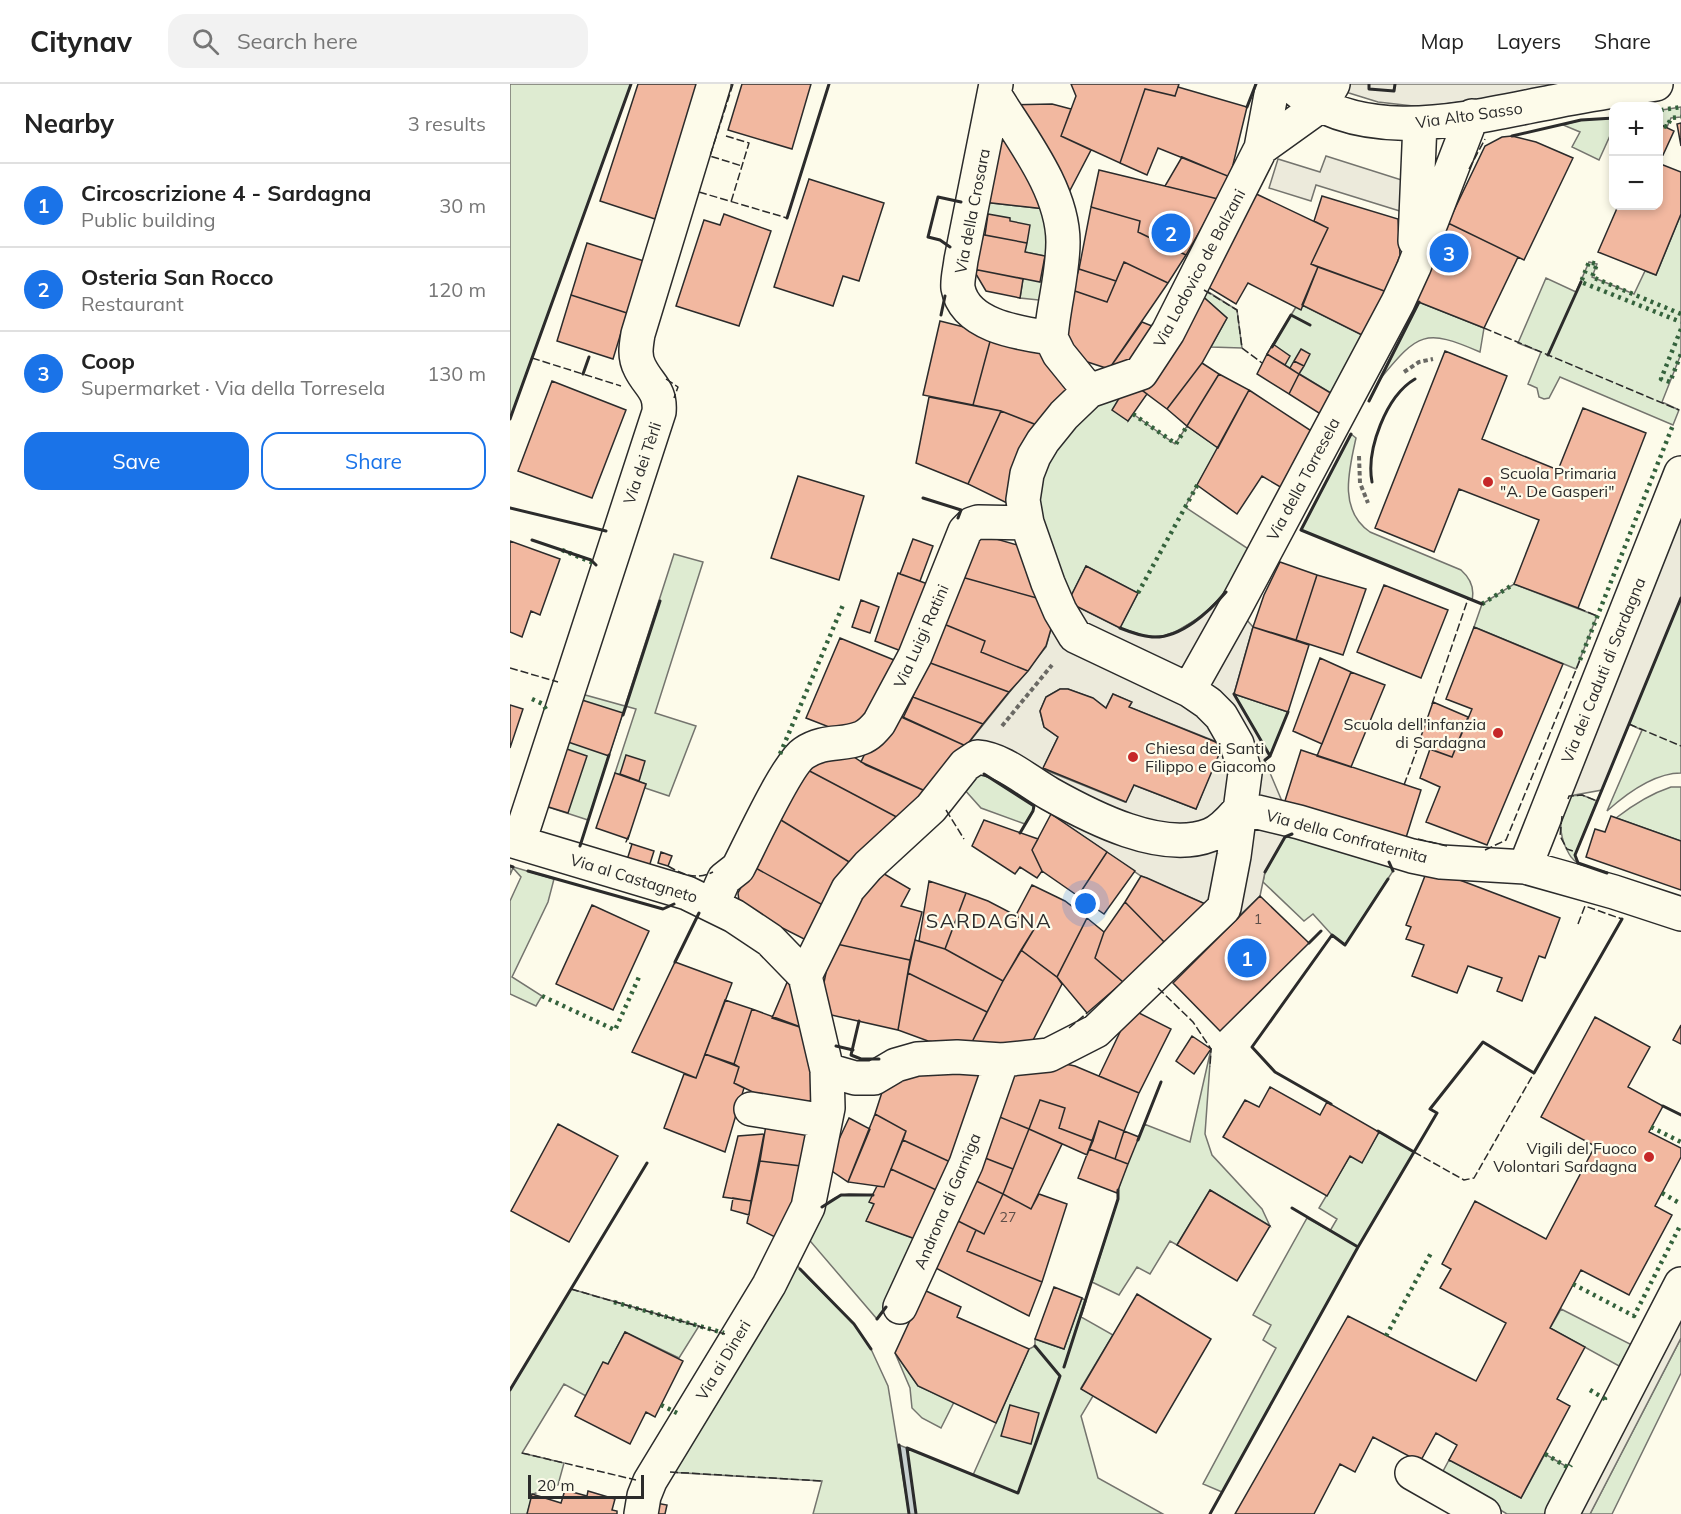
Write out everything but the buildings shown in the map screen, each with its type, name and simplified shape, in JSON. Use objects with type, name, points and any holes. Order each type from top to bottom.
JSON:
[{"type":"street","name":"Via dei Tèrli","points":[[514,841],[659,412],[660,399],[639,367],[637,342],[714,84]]},
{"type":"street","name":"Via Lodovico de Balzani","points":[[1068,624],[1027,523],[1023,500],[1027,474],[1043,441],[1064,415],[1089,391],[1141,372],[1168,332],[1261,148],[1273,84]]},
{"type":"street","name":"Via Alto Sasso","points":[[1289,84],[1327,94],[1341,114],[1367,121],[1406,124],[1472,116],[1656,84]]},
{"type":"street","name":"Via della Crosara","points":[[995,89],[1058,205],[1063,244],[1051,338],[988,324],[974,315],[963,302],[958,286],[995,89]]},
{"type":"street","name":"Via Lodovico de Balzani","points":[[1261,148],[1327,94]]},
{"type":"street","name":"Via della Torresela","points":[[1189,690],[1398,302],[1414,267],[1472,116]]},
{"type":"street","name":"Via della Torresela","points":[[1414,267],[1420,123]]},
{"type":"street","points":[[1051,338],[1059,354],[1089,391]]},
{"type":"street","name":"Via dei Caduti di Sardagna","points":[[1526,867],[1681,473]]},
{"type":"street","name":"Via Luigi Ratini","points":[[713,904],[724,879],[738,868],[795,760],[816,746],[861,738],[879,723],[915,656],[965,531],[978,522],[1027,523]]},
{"type":"street","points":[[827,1070],[855,1078],[874,1078],[896,1065],[917,1059],[1002,1060],[1049,1055],[1096,1031],[1224,908],[1234,856],[1245,773],[1237,744],[1221,716],[1208,703],[1189,690],[1068,624]]},
{"type":"street","points":[[805,976],[848,889],[868,866],[931,808],[965,765],[976,757],[991,759],[1051,794],[1126,830],[1156,838],[1179,841],[1212,834],[1225,826],[1241,808]]},
{"type":"street","name":"Via della Confraternita","points":[[1241,808],[1299,822],[1412,856],[1441,862],[1526,867],[1681,914]]},
{"type":"street","name":"Via al Castagneto","points":[[514,841],[687,893],[713,904],[770,940],[805,976]]},
{"type":"street","name":"Via ai Dineri","points":[[641,1514],[644,1496],[650,1481],[769,1285],[808,1207],[828,1108],[827,1070],[805,976]]},
{"type":"street","name":"Androna di Garniga","points":[[900,1307],[966,1164],[1002,1060]]},
{"type":"street","points":[[751,1109],[825,1121]]},
{"type":"street","points":[[1562,1514],[1681,1284]]},
{"type":"street","points":[[1412,1473],[1484,1514]]},
{"type":"path","points":[[1360,447],[1358,470],[1360,483],[1368,503]]},
{"type":"path","points":[[976,757],[1068,624]]},
{"type":"green space","points":[[510,84],[631,84],[510,419]]},
{"type":"green space","points":[[1681,107],[1681,117],[1671,118],[1667,127],[1663,126],[1663,110]]},
{"type":"green space","points":[[1609,118],[1609,138],[1599,160],[1572,147],[1580,132],[1563,125],[1581,120]]},
{"type":"green space","points":[[983,202],[1046,209],[1048,301],[1020,298],[1023,279],[1045,256],[1025,252],[1026,243],[979,234]]},
{"type":"green space","points":[[1681,214],[1681,354],[1662,402],[1679,410],[1673,425],[1560,377],[1549,398],[1539,397],[1537,388],[1528,384],[1541,352],[1518,343],[1546,278],[1576,292],[1589,262],[1597,264],[1592,277],[1634,294],[1645,271],[1656,275]]},
{"type":"green space","points":[[1202,288],[1237,310],[1242,348],[1211,347],[1227,318],[1199,293]]},
{"type":"green space","points":[[1419,302],[1484,328],[1480,352],[1447,340],[1424,339],[1404,352],[1381,378]]},
{"type":"green space","points":[[1302,305],[1364,336],[1334,395],[1267,354],[1296,307]]},
{"type":"green space","points":[[1124,390],[1128,421],[1133,414],[1175,444],[1187,426],[1218,448],[1185,507],[1250,550],[1231,583],[1216,602],[1180,630],[1160,637],[1145,636],[1120,628],[1138,593],[1086,566],[1068,602],[1037,512],[1041,469],[1093,405]]},
{"type":"green space","points":[[1351,434],[1356,438],[1348,489],[1353,513],[1360,523],[1370,532],[1461,570],[1471,583],[1472,600],[1301,530]]},
{"type":"green space","points":[[674,554],[703,562],[655,713],[696,726],[669,796],[645,788],[646,784],[615,773],[636,709],[625,706]]},
{"type":"green space","points":[[1514,584],[1597,616],[1576,669],[1474,627],[1482,604]]},
{"type":"green space","points":[[1681,598],[1681,773],[1650,781],[1631,792],[1607,811],[1642,730],[1629,724]]},
{"type":"green space","points":[[578,693],[625,706],[588,820],[542,805]]},
{"type":"green space","points":[[1234,694],[1288,712],[1270,756]]},
{"type":"green space","points":[[982,773],[1033,804],[1033,811],[1025,824],[981,808],[963,788],[973,774]]},
{"type":"green space","points":[[1671,787],[1681,787],[1681,841],[1616,818],[1642,800]]},
{"type":"green space","points":[[1582,795],[1597,801],[1575,855],[1578,863],[1572,858],[1563,841],[1561,822],[1569,796]]},
{"type":"green space","points":[[1295,832],[1388,861],[1393,871],[1345,945],[1332,935],[1313,914],[1304,921],[1263,882],[1265,872],[1285,837]]},
{"type":"green space","points":[[510,866],[554,879],[548,902],[512,977],[542,996],[536,1006],[510,994],[510,901],[521,877],[513,868],[510,875]]},
{"type":"green space","points":[[1211,1049],[1205,1134],[1212,1155],[1262,1209],[1270,1226],[1210,1190],[1177,1245],[1170,1241],[1150,1274],[1137,1267],[1119,1295],[1092,1282],[1118,1199],[1123,1173],[1144,1124],[1190,1142]]},
{"type":"green space","points":[[1379,1132],[1414,1152],[1358,1247],[1222,1492],[1203,1484],[1276,1348],[1263,1340],[1271,1325],[1253,1315],[1307,1218],[1330,1231],[1337,1219],[1319,1208],[1350,1156],[1362,1162]]},
{"type":"green space","points":[[849,1194],[873,1195],[874,1204],[867,1220],[918,1240],[890,1303],[877,1319],[805,1235],[817,1214],[827,1203]]},
{"type":"green space","points":[[791,1258],[854,1324],[871,1349],[888,1386],[909,1514],[813,1514],[822,1481],[667,1472]]},
{"type":"green space","points":[[571,1289],[699,1326],[679,1358],[625,1332],[608,1364],[586,1396],[564,1384],[522,1453],[564,1463],[558,1485],[533,1494],[527,1514],[510,1514],[510,1390]]},
{"type":"green space","points":[[1082,1298],[1086,1301],[1081,1317],[1113,1335],[1081,1388],[1093,1396],[1081,1416],[1098,1478],[1163,1514],[916,1514],[907,1448],[973,1475],[1029,1349],[1035,1346],[1035,1339],[1064,1349]]},
{"type":"green space","points":[[1561,1309],[1632,1345],[1619,1366],[1550,1328]]},
{"type":"green space","points":[[1681,1338],[1681,1373],[1612,1514],[1590,1514]]},
{"type":"green space","points":[[895,1353],[918,1386],[954,1402],[941,1428],[922,1418],[912,1408],[910,1388]]},
{"type":"green space","points":[[1545,1454],[1569,1468],[1545,1514],[1507,1514],[1441,1475],[1449,1460],[1521,1498]]},
{"type":"shaded area","points":[[1329,84],[1559,84],[1498,97],[1422,107],[1378,102]]},
{"type":"shaded area","points":[[1326,156],[1411,183],[1403,212],[1316,185],[1311,201],[1269,188],[1278,159],[1320,172]]},
{"type":"shaded area","points":[[1681,517],[1681,598],[1602,790],[1569,796]]},
{"type":"shaded area","points":[[1224,594],[1253,627],[1234,694],[1270,756],[1265,761],[1295,832],[1285,837],[1265,872],[1260,896],[1240,915],[1233,908],[1212,907],[1141,876],[1051,814],[982,773],[966,746],[1046,647],[1053,622],[1068,602],[1120,628],[1142,635],[1161,637],[1201,617]],"holes":[[[1060,689],[1068,689],[1092,698],[1106,708],[1113,694],[1131,702],[1129,707],[1222,744],[1196,809],[1134,785],[1125,802],[1043,769],[1058,737],[1044,727],[1040,711],[1046,697]]]},
{"type":"shaded area","points":[[1681,1313],[1681,1338],[1590,1514],[1577,1514]]},
{"type":"shaded area","points":[[899,1445],[907,1448],[916,1514],[909,1514]]},
{"type":"hedge","points":[[1663,110],[1681,107]]},
{"type":"hedge","points":[[1664,126],[1667,127],[1671,118],[1681,117]]},
{"type":"hedge","points":[[1681,314],[1592,277],[1597,264],[1589,262],[1581,282],[1681,322]]},
{"type":"hedge","points":[[1681,329],[1661,379],[1670,382],[1681,354]]},
{"type":"hedge","points":[[1133,414],[1176,444],[1187,426]]},
{"type":"hedge","points":[[1580,660],[1673,425]]},
{"type":"hedge","points":[[1138,593],[1199,482]]},
{"type":"hedge","points":[[562,550],[596,564]]},
{"type":"hedge","points":[[1482,604],[1514,584]]},
{"type":"hedge","points":[[780,754],[843,605]]},
{"type":"hedge","points":[[532,699],[543,704],[547,711]]},
{"type":"hedge","points":[[542,996],[615,1030],[639,977]]},
{"type":"hedge","points":[[1651,1127],[1681,1142]]},
{"type":"hedge","points":[[1662,1193],[1681,1204]]},
{"type":"hedge","points":[[1573,1284],[1634,1316],[1681,1224]]},
{"type":"hedge","points":[[1386,1336],[1431,1253]]},
{"type":"hedge","points":[[614,1302],[724,1333]]},
{"type":"hedge","points":[[1590,1390],[1605,1399],[1604,1402]]},
{"type":"hedge","points":[[661,1405],[677,1413]]},
{"type":"hedge","points":[[1545,1454],[1569,1468],[1571,1465]]},
{"type":"fence","points":[[733,84],[710,156],[742,166]]},
{"type":"fence","points":[[726,136],[749,143],[731,202]]},
{"type":"fence","points":[[1469,169],[1485,139]]},
{"type":"fence","points":[[699,192],[787,218]]},
{"type":"fence","points":[[1204,290],[1237,310],[1242,348],[1262,363]]},
{"type":"fence","points":[[1484,328],[1679,410]]},
{"type":"fence","points":[[532,358],[621,386]]},
{"type":"fence","points":[[666,379],[678,387],[674,398]]},
{"type":"fence","points":[[1432,704],[1468,599]]},
{"type":"fence","points":[[1578,608],[1597,616]]},
{"type":"fence","points":[[1485,850],[1506,840],[1580,660]]},
{"type":"fence","points":[[510,668],[558,682]]},
{"type":"fence","points":[[1629,724],[1681,746]]},
{"type":"fence","points":[[1404,785],[1419,744]]},
{"type":"fence","points":[[1568,799],[1569,796],[1582,795],[1597,801]]},
{"type":"fence","points":[[946,810],[964,839]]},
{"type":"fence","points":[[1562,816],[1560,836],[1567,849],[1576,852]]},
{"type":"fence","points":[[629,835],[626,842],[632,844]]},
{"type":"fence","points":[[1418,839],[1447,846]]},
{"type":"fence","points":[[668,866],[679,872],[696,876],[713,872]]},
{"type":"fence","points":[[1578,924],[1585,906],[1622,919]]},
{"type":"fence","points":[[1158,988],[1193,1022],[1211,1049],[1210,1067]]},
{"type":"fence","points":[[1069,1028],[1087,1013]]},
{"type":"fence","points":[[1414,1152],[1464,1180],[1474,1178],[1534,1073]]},
{"type":"fence","points":[[571,1289],[725,1334]]},
{"type":"fence","points":[[522,1453],[636,1480]]},
{"type":"fence","points":[[670,1472],[822,1481]]},
{"type":"wall","points":[[510,419],[631,84]]},
{"type":"wall","points":[[787,218],[829,84]]},
{"type":"wall","points":[[1247,107],[1256,84]]},
{"type":"wall","points":[[1369,84],[1369,89],[1394,91],[1395,84]]},
{"type":"wall","points":[[1512,136],[1581,120],[1609,118]]},
{"type":"wall","points":[[950,247],[940,240],[928,237],[938,197],[961,202]]},
{"type":"wall","points":[[1548,355],[1581,282]]},
{"type":"wall","points":[[941,315],[945,296]]},
{"type":"wall","points":[[1369,401],[1419,302]]},
{"type":"wall","points":[[1272,347],[1291,315],[1310,325]]},
{"type":"wall","points":[[583,374],[589,357]]},
{"type":"wall","points":[[1372,482],[1372,455],[1380,425],[1395,398],[1415,379]]},
{"type":"wall","points":[[1351,434],[1301,530],[1482,604]]},
{"type":"wall","points":[[923,498],[961,510],[958,518]]},
{"type":"wall","points":[[510,508],[606,531]]},
{"type":"wall","points":[[532,540],[591,560],[596,565]]},
{"type":"wall","points":[[1120,628],[1152,637],[1173,634],[1202,616],[1226,592]]},
{"type":"wall","points":[[1607,873],[1578,863],[1575,855],[1681,598]]},
{"type":"wall","points":[[623,715],[660,601]]},
{"type":"wall","points":[[1234,694],[1270,756]]},
{"type":"wall","points":[[1265,760],[1270,756],[1288,712]]},
{"type":"wall","points":[[580,846],[609,755]]},
{"type":"wall","points":[[984,774],[1034,806],[1020,833]]},
{"type":"wall","points":[[1265,872],[1285,837],[1292,834]]},
{"type":"wall","points":[[1389,862],[1393,871]]},
{"type":"wall","points":[[528,871],[663,909],[674,904]]},
{"type":"wall","points":[[1331,1104],[1275,1072],[1252,1047],[1332,935],[1345,945],[1388,879]]},
{"type":"wall","points":[[675,962],[699,913]]},
{"type":"wall","points":[[1210,1514],[1358,1247],[1437,1113],[1430,1109],[1483,1042],[1534,1073],[1622,919]]},
{"type":"wall","points":[[1309,943],[1321,931]]},
{"type":"wall","points":[[859,1021],[851,1055],[861,1059],[879,1059]]},
{"type":"wall","points":[[836,1046],[853,1050]]},
{"type":"wall","points":[[1138,1140],[1161,1082]]},
{"type":"wall","points":[[1663,1106],[1681,1115]]},
{"type":"wall","points":[[1378,1131],[1414,1152]]},
{"type":"wall","points":[[510,1390],[647,1163]]},
{"type":"wall","points":[[1064,1367],[1118,1199],[1118,1190]]},
{"type":"wall","points":[[822,1207],[841,1195],[873,1195]]},
{"type":"wall","points":[[1292,1208],[1358,1247]]},
{"type":"wall","points":[[800,1269],[854,1324],[871,1349]]},
{"type":"wall","points":[[877,1319],[886,1307]]},
{"type":"wall","points":[[907,1448],[1018,1493],[1060,1376],[1035,1346]]},
{"type":"wall","points":[[899,1445],[909,1514]]},
{"type":"wall","points":[[907,1448],[916,1514]]},
{"type":"place","name":"Osteria San Rocco","points":[[1171,233]]},
{"type":"place","name":"Coop","points":[[1449,253]]},
{"type":"place","name":"Scuola Primaria \"A. De Gasperi\"","points":[[1488,482]]},
{"type":"place","name":"Scuola dell'infanzia di Sardagna","points":[[1498,733]]},
{"type":"place","name":"Chiesa dei Santi Filippo e Giacomo","points":[[1133,757]]},
{"type":"place","name":"Circoscrizione 4 - Sardagna","points":[[1247,958]]},
{"type":"place","name":"Vigili del Fuoco Volontari Sardagna","points":[[1649,1157]]},
{"type":"district","name":"SARDAGNA","points":[[989,920]]}]
